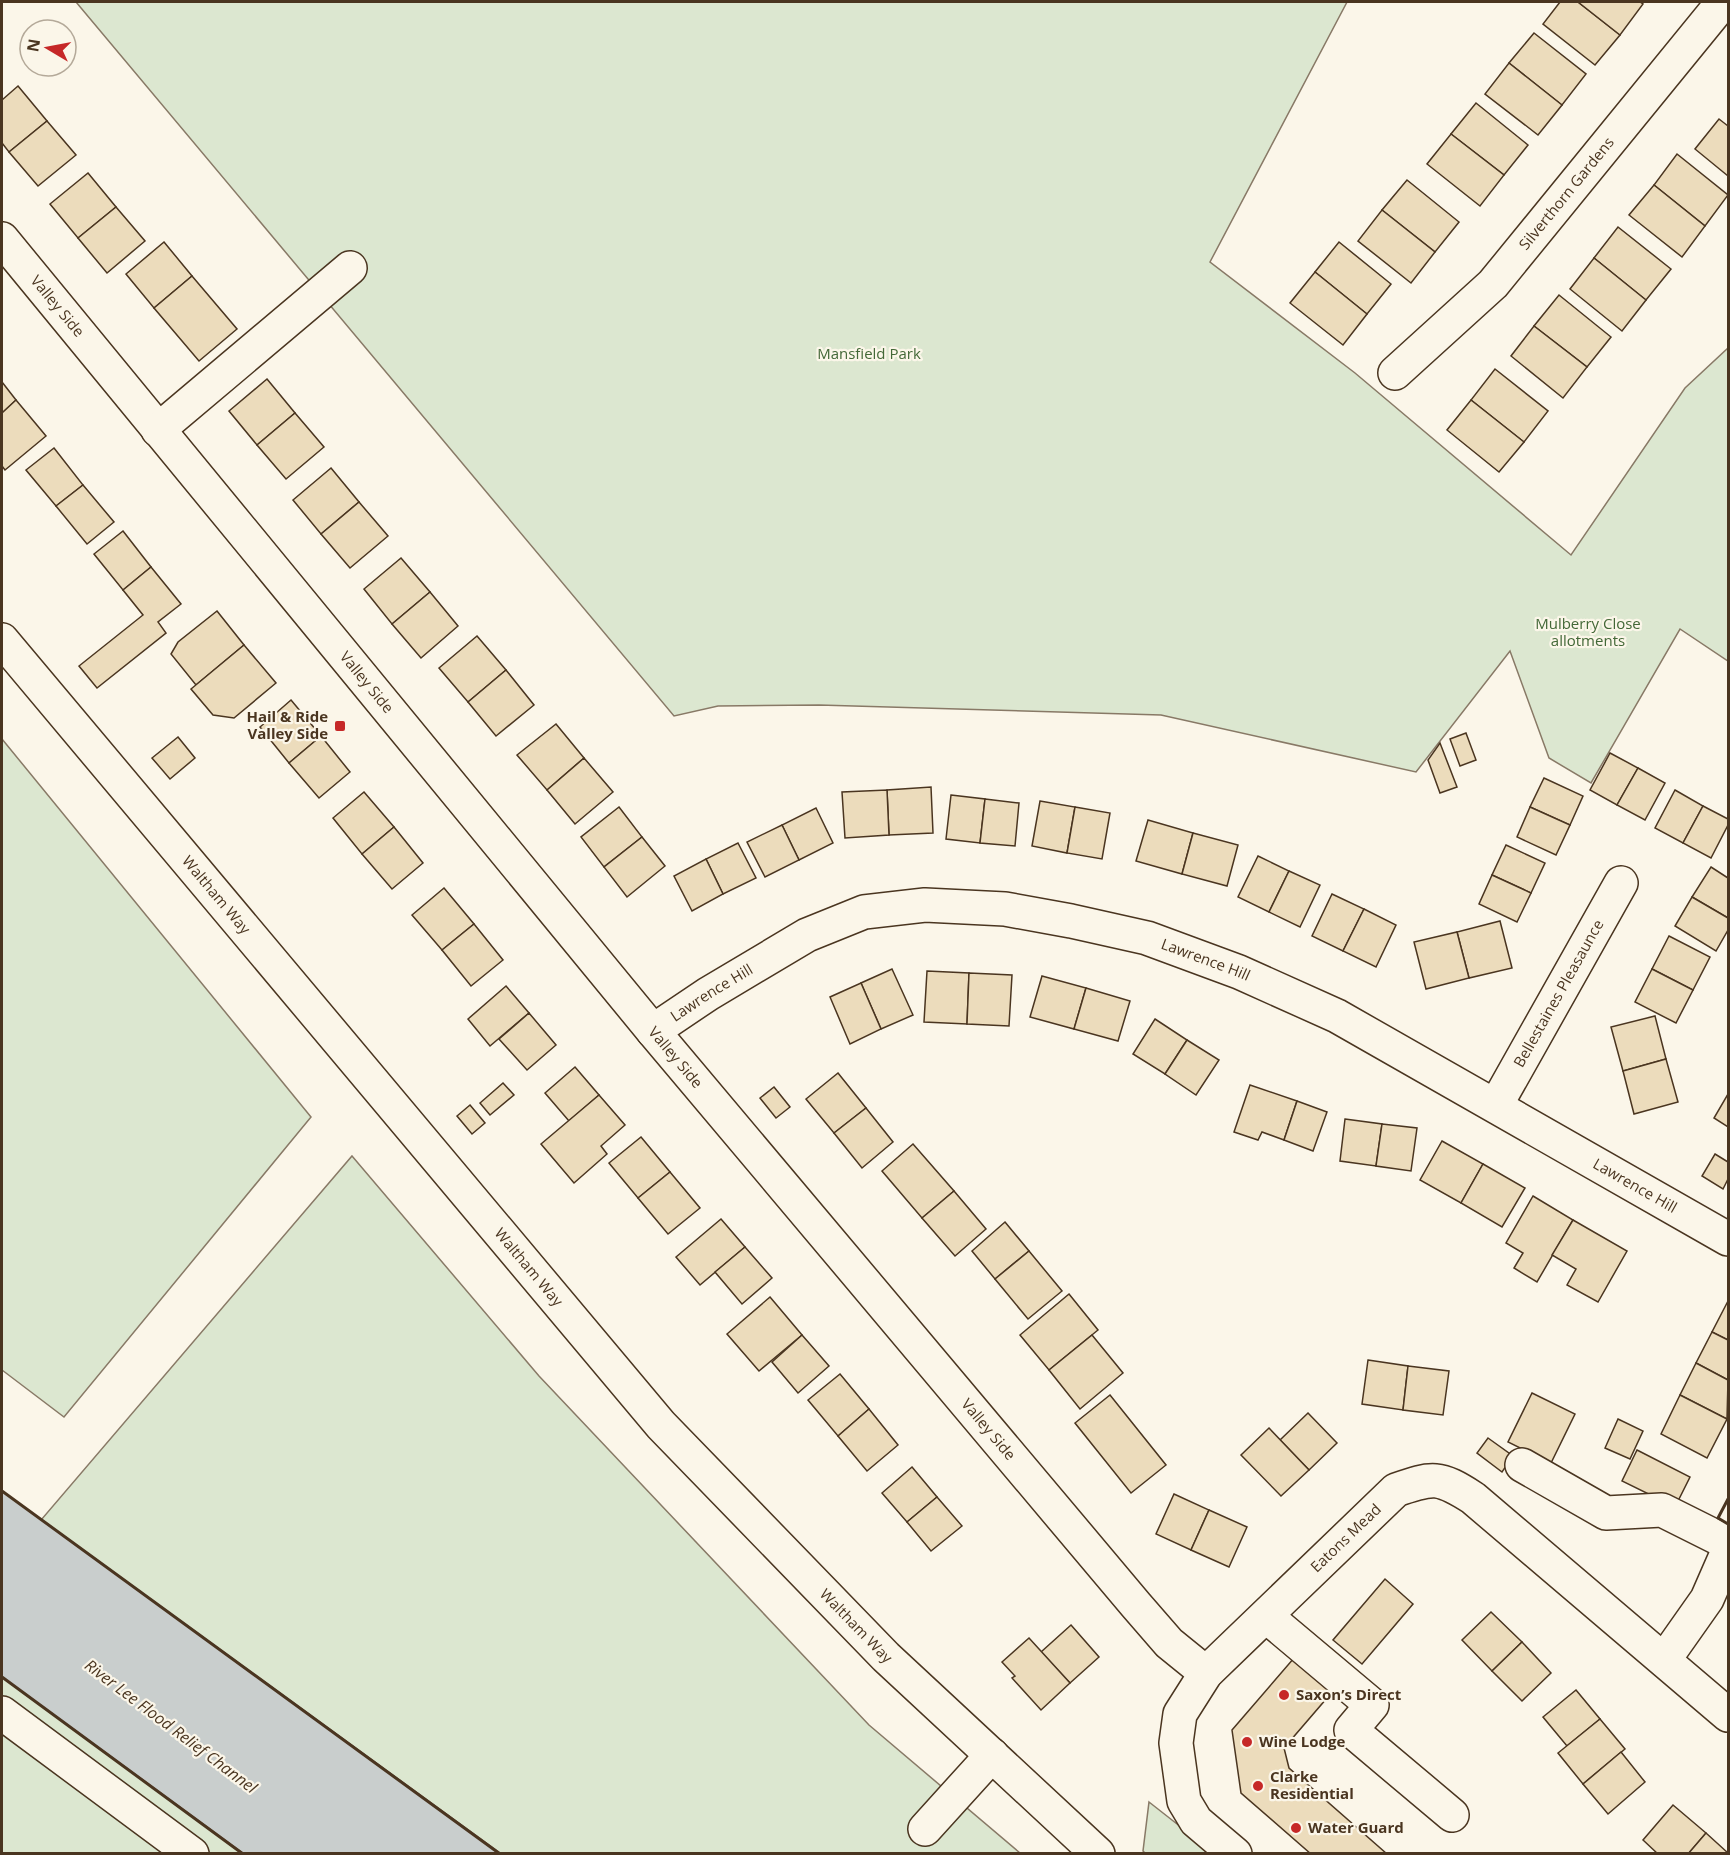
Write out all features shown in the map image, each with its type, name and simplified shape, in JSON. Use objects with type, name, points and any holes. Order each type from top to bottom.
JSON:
[{"type":"street","name":"Silverthorn Gardens","points":[[1395,372],[1493,284],[1723,2]]},
{"type":"street","name":"Valley Side","points":[[2,239],[653,1031],[1136,1605],[1168,1642],[1206,1673]]},
{"type":"street","points":[[158,430],[350,268]]},
{"type":"street","name":"Waltham Way","points":[[2,640],[661,1425],[886,1657],[1098,1854]]},
{"type":"street","name":"Bellestaines Pleasaunce","points":[[1496,1105],[1621,883]]},
{"type":"street","name":"Lawrence Hill","points":[[653,1031],[708,994],[807,935],[864,912],[925,905],[1005,909],[1147,938],[1239,972],[1337,1016],[1728,1239]]},
{"type":"street","points":[[1522,1465],[1606,1513],[1662,1510],[1728,1543]]},
{"type":"street","name":"Eatons Mead","points":[[1235,1854],[1196,1821],[1184,1801],[1176,1743],[1180,1714],[1206,1673],[1396,1490],[1425,1480],[1448,1482],[1473,1498],[1728,1715]]},
{"type":"street","points":[[1664,1660],[1707,1599],[1728,1551]]},
{"type":"street","points":[[1266,1616],[1372,1704],[1351,1730],[1452,1815]]},
{"type":"street","points":[[2,1713],[192,1854]]},
{"type":"street","points":[[925,1829],[992,1755]]},
{"type":"green space","name":"Mansfield Park","points":[[76,2],[1347,2],[1210,262],[1355,373],[1571,555],[1685,388],[1728,348],[1728,661],[1680,629],[1591,783],[1549,758],[1510,651],[1416,772],[1161,715],[819,705],[718,706],[674,716]]},
{"type":"green space","points":[[2,739],[311,1117],[64,1417],[2,1370]]},
{"type":"green space","points":[[352,1156],[539,1376],[869,1725],[1020,1853],[500,1853],[41,1520]]},
{"type":"green space","points":[[2,1677],[243,1853],[2,1853]]},
{"type":"green space","points":[[1149,1802],[1214,1853],[1146,1854],[1143,1851]]},
{"type":"water","name":"River Lee Flood Relief Channel","points":[[2,1491],[500,1853],[243,1853],[2,1677]]},
{"type":"building","points":[[1560,2],[1578,2],[1620,35],[1595,65],[1543,24]]},
{"type":"building","points":[[1578,2],[1640,2],[1643,4],[1620,35]]},
{"type":"building","points":[[1534,33],[1586,74],[1562,105],[1509,63]]},
{"type":"building","points":[[1509,63],[1562,105],[1538,135],[1485,94]]},
{"type":"building","points":[[18,86],[47,121],[9,152],[2,143],[2,100]]},
{"type":"building","points":[[1476,103],[1528,145],[1504,175],[1451,134]]},
{"type":"building","points":[[1719,119],[1728,126],[1728,176],[1695,149]]},
{"type":"building","points":[[47,121],[76,155],[38,186],[9,152]]},
{"type":"building","points":[[1451,134],[1504,175],[1480,206],[1427,164]]},
{"type":"building","points":[[1677,154],[1728,195],[1705,226],[1654,185]]},
{"type":"building","points":[[88,173],[116,207],[78,238],[50,204]]},
{"type":"building","points":[[1407,180],[1459,222],[1435,252],[1382,210]]},
{"type":"building","points":[[1654,185],[1705,226],[1682,257],[1629,215]]},
{"type":"building","points":[[116,207],[145,241],[107,273],[78,238]]},
{"type":"building","points":[[1382,210],[1435,252],[1411,283],[1358,241]]},
{"type":"building","points":[[1618,227],[1671,269],[1646,300],[1594,258]]},
{"type":"building","points":[[164,242],[192,276],[154,308],[126,274]]},
{"type":"building","points":[[1339,242],[1391,284],[1367,314],[1315,272]]},
{"type":"building","points":[[1594,258],[1646,300],[1622,331],[1570,289]]},
{"type":"building","points":[[1315,272],[1367,314],[1343,345],[1290,303]]},
{"type":"building","points":[[192,276],[237,329],[199,361],[154,308]]},
{"type":"building","points":[[1559,295],[1611,337],[1587,367],[1534,326]]},
{"type":"building","points":[[1534,326],[1587,367],[1563,398],[1511,356]]},
{"type":"building","points":[[1495,369],[1548,411],[1524,442],[1471,400]]},
{"type":"building","points":[[267,379],[295,413],[257,445],[229,411]]},
{"type":"building","points":[[2,382],[16,400],[2,413]]},
{"type":"building","points":[[16,400],[46,436],[5,470],[2,466],[2,413]]},
{"type":"building","points":[[1471,400],[1524,442],[1499,472],[1447,430]]},
{"type":"building","points":[[295,413],[324,447],[286,479],[257,445]]},
{"type":"building","points":[[54,448],[83,485],[56,506],[26,470]]},
{"type":"building","points":[[331,468],[359,502],[321,534],[293,500]]},
{"type":"building","points":[[83,485],[114,522],[87,544],[56,506]]},
{"type":"building","points":[[359,502],[388,536],[350,568],[321,534]]},
{"type":"building","points":[[123,531],[151,567],[123,590],[94,554]]},
{"type":"building","points":[[401,558],[430,592],[392,624],[364,589]]},
{"type":"building","points":[[151,567],[181,604],[158,622],[166,633],[97,688],[79,666],[143,615],[123,590]]},
{"type":"building","points":[[430,592],[458,626],[421,658],[392,624]]},
{"type":"building","points":[[217,611],[244,645],[196,685],[171,654],[178,642]]},
{"type":"building","points":[[477,636],[506,670],[468,702],[439,668]]},
{"type":"building","points":[[244,645],[276,683],[234,718],[213,715],[191,689]]},
{"type":"building","points":[[506,670],[534,705],[496,736],[468,702]]},
{"type":"building","points":[[291,700],[321,736],[289,763],[260,727]]},
{"type":"building","points":[[556,724],[584,758],[547,790],[517,755]]},
{"type":"building","points":[[1466,733],[1476,760],[1460,766],[1450,739]]},
{"type":"building","points":[[321,736],[350,772],[319,798],[289,763]]},
{"type":"building","points":[[178,737],[195,758],[170,779],[152,758]]},
{"type":"building","points":[[1440,743],[1457,787],[1440,793],[1428,760]]},
{"type":"building","points":[[1610,753],[1638,768],[1617,805],[1590,790]]},
{"type":"building","points":[[584,758],[613,792],[575,824],[547,790]]},
{"type":"building","points":[[1638,768],[1665,783],[1645,820],[1617,805]]},
{"type":"building","points":[[1544,778],[1583,796],[1570,825],[1530,807]]},
{"type":"building","points":[[931,787],[933,833],[889,835],[887,790]]},
{"type":"building","points":[[887,790],[889,835],[845,838],[842,792]]},
{"type":"building","points":[[1675,790],[1703,806],[1683,843],[1655,828]]},
{"type":"building","points":[[364,792],[394,827],[362,854],[333,818]]},
{"type":"building","points":[[951,795],[985,799],[980,843],[946,839]]},
{"type":"building","points":[[985,799],[1019,803],[1015,846],[980,843]]},
{"type":"building","points":[[1040,801],[1075,807],[1067,853],[1032,846]]},
{"type":"building","points":[[1703,806],[1728,819],[1728,825],[1711,858],[1683,843]]},
{"type":"building","points":[[619,807],[642,837],[604,867],[581,837]]},
{"type":"building","points":[[1075,807],[1110,813],[1102,859],[1067,853]]},
{"type":"building","points":[[1530,807],[1570,825],[1556,855],[1517,837]]},
{"type":"building","points":[[816,808],[833,843],[799,860],[782,825]]},
{"type":"building","points":[[1148,820],[1193,833],[1182,874],[1136,861]]},
{"type":"building","points":[[782,825],[799,860],[765,877],[747,842]]},
{"type":"building","points":[[394,827],[423,863],[392,889],[362,854]]},
{"type":"building","points":[[1193,833],[1238,845],[1227,886],[1182,874]]},
{"type":"building","points":[[642,837],[665,866],[627,897],[604,867]]},
{"type":"building","points":[[738,843],[756,878],[723,894],[706,859]]},
{"type":"building","points":[[1506,845],[1545,863],[1531,893],[1492,875]]},
{"type":"building","points":[[1258,856],[1289,871],[1269,912],[1238,897]]},
{"type":"building","points":[[706,859],[723,894],[692,911],[674,876]]},
{"type":"building","points":[[1711,867],[1728,878],[1728,918],[1692,897]]},
{"type":"building","points":[[1289,871],[1320,885],[1300,927],[1269,912]]},
{"type":"building","points":[[1492,875],[1531,893],[1517,922],[1479,904]]},
{"type":"building","points":[[444,888],[474,924],[442,950],[412,915]]},
{"type":"building","points":[[1332,894],[1364,909],[1343,951],[1312,936]]},
{"type":"building","points":[[1692,897],[1728,918],[1728,930],[1716,951],[1675,926]]},
{"type":"building","points":[[1364,909],[1396,925],[1376,967],[1343,951]]},
{"type":"building","points":[[1500,921],[1512,968],[1469,978],[1457,932]]},
{"type":"building","points":[[474,924],[503,960],[471,986],[442,950]]},
{"type":"building","points":[[1457,932],[1469,978],[1426,989],[1414,942]]},
{"type":"building","points":[[1669,936],[1710,957],[1693,990],[1652,969]]},
{"type":"building","points":[[892,969],[913,1015],[881,1029],[861,983]]},
{"type":"building","points":[[1652,969],[1693,990],[1676,1023],[1635,1002]]},
{"type":"building","points":[[927,971],[969,973],[967,1024],[924,1022]]},
{"type":"building","points":[[969,973],[1012,975],[1009,1026],[967,1024]]},
{"type":"building","points":[[1042,976],[1086,988],[1074,1029],[1030,1017]]},
{"type":"building","points":[[861,983],[881,1029],[850,1044],[830,997]]},
{"type":"building","points":[[506,986],[529,1013],[490,1046],[468,1019]]},
{"type":"building","points":[[1086,988],[1130,1001],[1118,1041],[1074,1029]]},
{"type":"building","points":[[529,1013],[556,1045],[527,1070],[499,1039]]},
{"type":"building","points":[[1655,1016],[1666,1059],[1623,1071],[1611,1027]]},
{"type":"building","points":[[1155,1019],[1187,1040],[1165,1074],[1133,1054]]},
{"type":"building","points":[[1187,1040],[1219,1060],[1196,1095],[1165,1074]]},
{"type":"building","points":[[1666,1059],[1678,1102],[1634,1114],[1623,1071]]},
{"type":"building","points":[[575,1067],[599,1095],[569,1121],[545,1093]]},
{"type":"building","points":[[838,1073],[866,1108],[834,1133],[806,1099]]},
{"type":"building","points":[[503,1083],[514,1095],[490,1115],[480,1103]]},
{"type":"building","points":[[1250,1085],[1297,1101],[1284,1140],[1262,1132],[1258,1140],[1234,1132]]},
{"type":"building","points":[[774,1087],[790,1107],[776,1118],[760,1098]]},
{"type":"building","points":[[1728,1094],[1728,1127],[1714,1118]]},
{"type":"building","points":[[599,1095],[625,1125],[601,1146],[607,1154],[574,1183],[541,1144]]},
{"type":"building","points":[[1297,1101],[1327,1112],[1313,1151],[1284,1140]]},
{"type":"building","points":[[470,1105],[485,1123],[472,1134],[457,1116]]},
{"type":"building","points":[[866,1108],[893,1142],[862,1168],[834,1133]]},
{"type":"building","points":[[1345,1119],[1382,1124],[1376,1166],[1340,1161]]},
{"type":"building","points":[[1382,1124],[1417,1128],[1411,1171],[1376,1166]]},
{"type":"building","points":[[641,1137],[670,1172],[638,1198],[609,1163]]},
{"type":"building","points":[[1442,1141],[1483,1164],[1461,1203],[1420,1180]]},
{"type":"building","points":[[913,1144],[954,1191],[922,1218],[882,1171]]},
{"type":"building","points":[[1715,1154],[1728,1162],[1728,1179],[1723,1189],[1702,1176]]},
{"type":"building","points":[[1483,1164],[1525,1188],[1502,1227],[1461,1203]]},
{"type":"building","points":[[670,1172],[700,1208],[668,1234],[638,1198]]},
{"type":"building","points":[[954,1191],[986,1229],[955,1256],[922,1218]]},
{"type":"building","points":[[1533,1196],[1573,1220],[1537,1282],[1514,1268],[1523,1253],[1506,1243]]},
{"type":"building","points":[[721,1219],[745,1247],[700,1285],[676,1257]]},
{"type":"building","points":[[1573,1220],[1627,1251],[1598,1302],[1567,1285],[1576,1269],[1552,1255]]},
{"type":"building","points":[[1005,1222],[1029,1251],[995,1279],[972,1251]]},
{"type":"building","points":[[745,1247],[772,1278],[742,1304],[715,1272]]},
{"type":"building","points":[[1029,1251],[1062,1291],[1028,1319],[995,1279]]},
{"type":"building","points":[[1069,1294],[1098,1330],[1049,1370],[1020,1335]]},
{"type":"building","points":[[770,1297],[802,1335],[759,1371],[727,1334]]},
{"type":"building","points":[[1728,1301],[1728,1340],[1712,1332]]},
{"type":"building","points":[[1712,1332],[1728,1340],[1728,1380],[1696,1363]]},
{"type":"building","points":[[802,1335],[829,1366],[798,1393],[772,1362]]},
{"type":"building","points":[[1092,1335],[1123,1373],[1080,1409],[1049,1370]]},
{"type":"building","points":[[1368,1360],[1408,1366],[1403,1410],[1362,1404]]},
{"type":"building","points":[[1696,1363],[1728,1380],[1727,1419],[1680,1395]]},
{"type":"building","points":[[1408,1366],[1449,1371],[1443,1415],[1403,1410]]},
{"type":"building","points":[[840,1374],[869,1409],[838,1436],[808,1400]]},
{"type":"building","points":[[1532,1393],[1575,1414],[1551,1463],[1508,1442]]},
{"type":"building","points":[[1110,1395],[1166,1465],[1131,1493],[1075,1423]]},
{"type":"building","points":[[1680,1395],[1727,1419],[1707,1458],[1661,1434]]},
{"type":"building","points":[[869,1409],[898,1445],[867,1471],[838,1436]]},
{"type":"building","points":[[1308,1413],[1337,1443],[1309,1470],[1280,1440]]},
{"type":"building","points":[[1618,1419],[1643,1431],[1630,1459],[1605,1448]]},
{"type":"building","points":[[1269,1428],[1309,1470],[1281,1496],[1241,1455]]},
{"type":"building","points":[[1488,1438],[1513,1456],[1502,1472],[1477,1453]]},
{"type":"building","points":[[1637,1450],[1690,1477],[1675,1507],[1622,1481]]},
{"type":"building","points":[[912,1467],[937,1497],[907,1522],[882,1493]]},
{"type":"building","points":[[1174,1494],[1209,1510],[1191,1550],[1156,1534]]},
{"type":"building","points":[[937,1497],[962,1526],[931,1551],[907,1522]]},
{"type":"building","points":[[1209,1510],[1247,1527],[1229,1567],[1191,1550]]},
{"type":"building","points":[[1385,1579],[1413,1604],[1362,1664],[1333,1640]]},
{"type":"building","points":[[1491,1612],[1522,1642],[1492,1671],[1462,1640]]},
{"type":"building","points":[[1071,1625],[1099,1657],[1070,1683],[1041,1652]]},
{"type":"building","points":[[1029,1638],[1070,1683],[1041,1710],[1012,1678],[1015,1676],[1002,1662]]},
{"type":"building","points":[[1522,1642],[1551,1673],[1522,1701],[1492,1671]]},
{"type":"building","points":[[1294,1658],[1333,1691],[1284,1748],[1289,1768],[1387,1854],[1311,1854],[1241,1793],[1232,1730]]},
{"type":"building","points":[[1576,1690],[1600,1719],[1567,1746],[1543,1717]]},
{"type":"building","points":[[1600,1719],[1625,1749],[1583,1784],[1558,1753]]},
{"type":"building","points":[[1621,1752],[1645,1782],[1608,1814],[1583,1784]]},
{"type":"building","points":[[1673,1805],[1706,1833],[1688,1854],[1658,1854],[1643,1840]]},
{"type":"building","points":[[1706,1833],[1728,1853],[1728,1854],[1688,1854]]},
{"type":"wall","points":[[2,1491],[500,1854]]},
{"type":"wall","points":[[1728,1499],[1718,1518],[1728,1524]]},
{"type":"wall","points":[[2,1677],[243,1854]]},
{"type":"place","name":"Hail & Ride Valley Side","points":[[340,726]]},
{"type":"place","name":"Saxon’s Direct","points":[[1284,1695]]},
{"type":"place","name":"Wine Lodge","points":[[1247,1742]]},
{"type":"place","name":"Clarke Residential","points":[[1258,1786]]},
{"type":"place","name":"Water Guard","points":[[1296,1828]]},
{"type":"park label","name":"Mulberry Close allotments","points":[[1588,632]]}]
